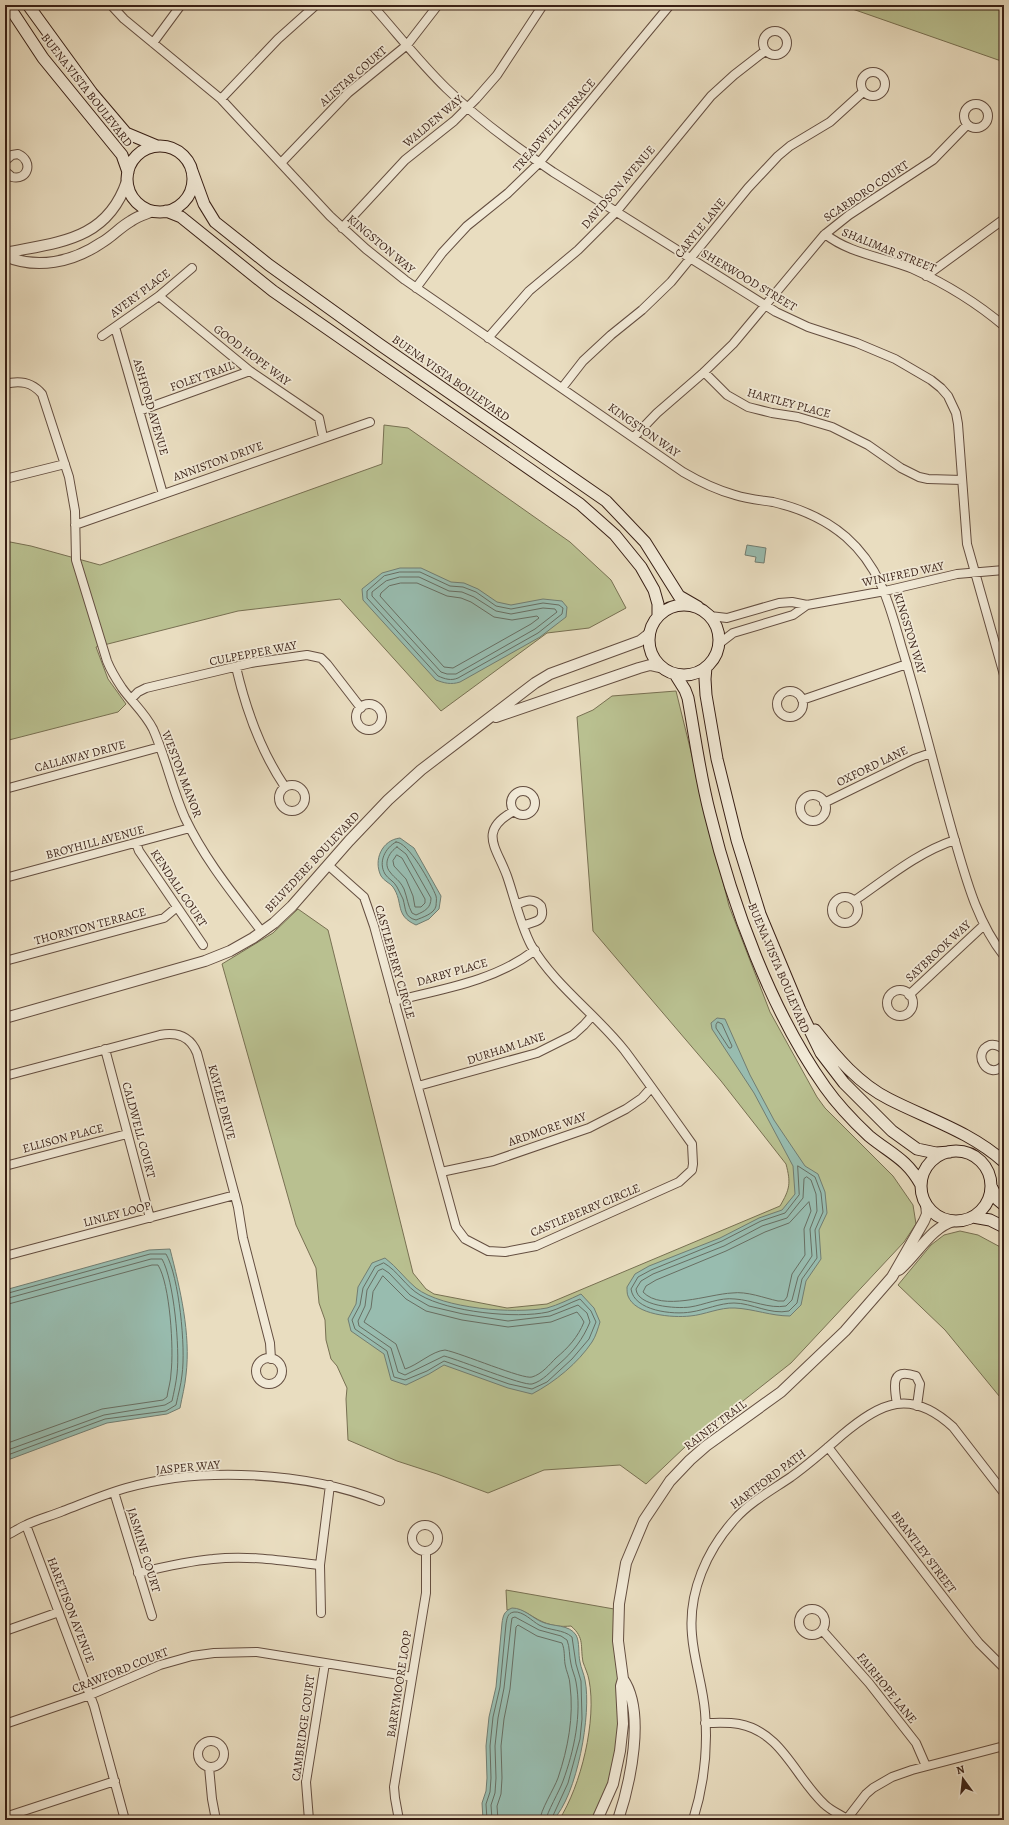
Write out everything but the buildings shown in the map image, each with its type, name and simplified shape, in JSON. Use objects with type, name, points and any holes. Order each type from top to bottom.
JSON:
[{"type":"main road","name":"BUENA VISTA BOULEVARD","points":[[8,5],[43,58],[122,155],[130,191],[135,200],[144,207],[153,211]]},
{"type":"main road","name":"BUENA VISTA BOULEVARD","points":[[28,5],[92,94],[126,132],[157,146]]},
{"type":"main road","name":"BUENA VISTA BOULEVARD","points":[[127,177],[131,163],[138,154],[147,149],[157,146],[166,146],[183,155],[189,162],[204,204],[215,222],[269,265],[372,340],[606,501],[645,542],[678,596],[698,607],[710,616],[716,624],[720,643]]},
{"type":"main road","points":[[166,211],[176,207],[184,201],[191,187],[192,171]]},
{"type":"main road","points":[[153,211],[166,211],[182,217],[279,295],[580,504],[615,535],[641,567],[654,590],[658,604],[658,616]]},
{"type":"main road","points":[[698,607],[687,604],[676,605],[666,609],[658,616],[652,625],[649,634],[652,653],[656,661],[663,668],[675,674],[686,675],[697,673],[713,661],[718,652],[720,643]]},
{"type":"main road","name":"BUENA VISTA BOULEVARD","points":[[706,667],[706,694],[717,759],[737,840],[760,914],[800,1010],[821,1053],[844,1084],[892,1131],[917,1149],[936,1153],[950,1152]]},
{"type":"main road","name":"BUENA VISTA BOULEVARD","points":[[675,674],[688,698],[702,782],[726,869],[756,954],[781,1012],[795,1039],[826,1088],[844,1110],[869,1136],[913,1171],[921,1185]]},
{"type":"main road","points":[[800,1010],[832,1052],[858,1078],[888,1098],[958,1131],[992,1151],[1004,1162]]},
{"type":"main road","points":[[991,1186],[989,1198],[983,1209],[973,1217],[954,1221],[938,1216],[926,1204],[923,1198],[921,1185],[927,1168],[933,1160],[950,1152],[962,1152],[974,1156],[983,1164],[989,1174],[991,1186],[998,1200],[1004,1205]]},
{"type":"main road","points":[[973,1217],[990,1220],[1004,1227]]},
{"type":"street","name":"KINGSTON WAY","points":[[111,5],[124,19],[221,99],[250,128],[342,228],[416,288],[702,483],[737,496],[788,506],[820,519],[846,536],[856,546],[874,569],[885,591],[907,664],[974,905],[984,925],[1004,956]]},
{"type":"street","points":[[153,43],[181,5]]},
{"type":"street","points":[[221,99],[278,39],[316,5]]},
{"type":"street","name":"SHERWOOD STREET","points":[[372,5],[446,88],[468,108],[539,163],[766,306],[808,327],[857,343],[895,359],[917,371],[941,388],[950,400],[956,413],[960,436],[965,536],[1004,671]]},
{"type":"street","name":"ALISTAR COURT","points":[[281,163],[348,93],[407,45],[438,5]]},
{"type":"street","name":"WALDEN WAY","points":[[342,228],[406,160],[454,122],[468,108],[497,75],[543,5]]},
{"type":"street","name":"TREADWELL TERRACE","points":[[416,288],[442,253],[467,226],[508,193],[539,163],[670,5]]},
{"type":"street","name":"DAVIDSON AVENUE","points":[[488,338],[529,291],[578,250],[616,212],[711,96],[734,75],[765,51]]},
{"type":"street","name":"CARYLE LANE","points":[[562,388],[583,361],[656,298],[691,259],[748,188],[778,156],[790,146],[830,122],[864,92]]},
{"type":"street","name":"SCARBORO COURT","points":[[634,437],[657,413],[704,372],[733,344],[766,306],[813,246],[825,234],[849,214],[933,160],[967,125]]},
{"type":"street","points":[[5,172],[8,176],[15,178],[22,176],[27,170],[28,164],[22,156],[15,154],[6,157]]},
{"type":"street","points":[[5,254],[69,240],[84,234],[106,216],[122,197],[127,177]]},
{"type":"street","points":[[5,254],[17,261],[36,264],[48,263],[73,257],[90,250],[132,220],[153,211]]},
{"type":"street","points":[[926,276],[1004,219]]},
{"type":"street","name":"SHALIMAR STREET","points":[[825,234],[841,245],[899,264],[926,276],[974,303],[1004,326]]},
{"type":"street","points":[[69,240],[73,257]]},
{"type":"street","name":"AVERY PLACE","points":[[102,336],[158,296],[192,268]]},
{"type":"street","name":"GOOD HOPE WAY","points":[[158,296],[250,371],[319,418],[323,437]]},
{"type":"street","name":"ASHFORD AVENUE","points":[[116,327],[163,494]]},
{"type":"street","name":"FOLEY TRAIL","points":[[139,411],[250,371]]},
{"type":"street","name":"HARTLEY PLACE","points":[[704,372],[727,395],[748,407],[766,412],[798,417],[832,427],[868,445],[901,468],[918,477],[928,479],[962,480]]},
{"type":"street","name":"WESTON MANOR","points":[[5,384],[18,381],[27,383],[36,386],[42,394],[65,464],[73,495],[76,560],[102,646],[114,676],[152,728],[182,810],[208,862],[262,932]]},
{"type":"street","name":"ANNISTON DRIVE","points":[[75,525],[323,437],[370,422]]},
{"type":"street","points":[[5,479],[65,464]]},
{"type":"street","name":"WINIFRED WAY","points":[[807,605],[885,591],[933,579],[975,572],[1004,570]]},
{"type":"street","points":[[710,616],[727,618],[778,603],[792,602],[807,605]]},
{"type":"street","points":[[720,643],[733,633],[793,615],[807,605]]},
{"type":"street","name":"BELVEDERE BOULEVARD","points":[[5,1018],[205,961],[230,951],[262,932],[292,906],[388,800],[421,770],[477,726],[534,683],[550,674],[640,641],[649,634]]},
{"type":"street","name":"CULPEPPER WAY","points":[[131,699],[138,692],[146,688],[236,667],[278,659],[314,656],[320,658],[327,664],[361,708]]},
{"type":"street","points":[[802,700],[907,664]]},
{"type":"street","name":"BELVEDERE BOULEVARD","points":[[477,726],[510,711],[638,668],[650,666],[663,668]]},
{"type":"street","points":[[236,667],[247,710],[258,738],[285,787]]},
{"type":"street","name":"CALLAWAY DRIVE","points":[[5,789],[160,747]]},
{"type":"street","name":"OXFORD LANE","points":[[824,803],[914,759],[931,753]]},
{"type":"street","name":"CASTLEBERRY CIRCLE","points":[[328,865],[364,897],[374,926],[456,1227],[465,1239],[488,1251],[505,1252],[536,1246],[679,1182],[692,1170],[692,1144],[624,1050],[545,964],[535,950],[516,905],[492,840],[493,832],[496,826],[506,815],[514,811]]},
{"type":"street","name":"BROYHILL AVENUE","points":[[5,878],[190,828]]},
{"type":"street","points":[[854,901],[917,858],[944,843],[955,840]]},
{"type":"street","name":"KENDALL COURT","points":[[136,843],[139,851],[203,945]]},
{"type":"street","points":[[516,905],[527,900],[532,900],[541,906],[542,915],[540,919],[534,924],[524,925]]},
{"type":"street","name":"THORNTON TERRACE","points":[[5,961],[164,918],[170,915],[177,907]]},
{"type":"street","name":"SAYBROOK WAY","points":[[909,994],[984,925]]},
{"type":"street","name":"DARBY PLACE","points":[[394,1001],[482,979],[522,960],[535,950]]},
{"type":"street","name":"DURHAM LANE","points":[[418,1086],[537,1053],[573,1035],[584,1026],[592,1016]]},
{"type":"street","name":"KAYLEE DRIVE","points":[[5,1076],[170,1033],[178,1034],[190,1041],[197,1053],[235,1196],[243,1238],[270,1343],[271,1359]]},
{"type":"street","points":[[1003,1045],[988,1046],[982,1052],[981,1060],[989,1069],[997,1070],[1004,1065]]},
{"type":"street","name":"CALDWELL COURT","points":[[105,1049],[150,1218]]},
{"type":"street","name":"ARDMORE WAY","points":[[441,1172],[493,1161],[589,1128],[626,1109],[642,1098],[651,1088]]},
{"type":"street","name":"ELLISON PLACE","points":[[5,1166],[127,1134]]},
{"type":"street","name":"LINLEY LOOP","points":[[5,1256],[235,1196]]},
{"type":"street","name":"RAINEY TRAIL","points":[[892,1277],[924,1222],[927,1214],[926,1204]]},
{"type":"street","name":"RAINEY TRAIL","points":[[597,1820],[613,1784],[623,1734],[621,1686],[623,1679],[618,1641],[618,1619],[621,1590],[631,1550],[644,1520],[670,1481],[690,1460],[706,1446],[781,1392],[845,1331],[892,1277],[909,1262],[938,1229],[944,1224],[954,1221]]},
{"type":"street","points":[[897,1404],[893,1385],[895,1379],[900,1375],[908,1373],[916,1376],[920,1384],[917,1406]]},
{"type":"street","name":"HARTFORD PATH","points":[[693,1820],[703,1776],[706,1744],[701,1684],[692,1633],[695,1595],[699,1580],[713,1548],[736,1518],[828,1447],[862,1418],[874,1410],[897,1404],[917,1406],[935,1412],[953,1427],[1004,1493]]},
{"type":"street","name":"BRANTLEY STREET","points":[[828,1447],[967,1628],[979,1643],[1004,1668]]},
{"type":"street","name":"JASPER WAY","points":[[5,1536],[26,1525],[114,1492],[147,1483],[192,1477],[278,1477],[330,1485],[380,1501]]},
{"type":"street","points":[[321,1613],[320,1565],[330,1485]]},
{"type":"street","name":"JASMINE COURT","points":[[114,1492],[152,1616]]},
{"type":"street","name":"HARETISON AVENUE","points":[[26,1525],[90,1695],[125,1820]]},
{"type":"street","name":"BARRYMOORE LOOP","points":[[399,1820],[394,1787],[426,1593],[426,1551]]},
{"type":"street","points":[[138,1573],[169,1566],[214,1559],[263,1559],[320,1565]]},
{"type":"street","points":[[5,1631],[59,1612]]},
{"type":"street","name":"FAIRHOPE LANE","points":[[822,1630],[869,1683],[916,1743],[926,1766]]},
{"type":"street","name":"CRAWFORD COURT","points":[[5,1724],[90,1695],[154,1667],[176,1660],[214,1653],[257,1652],[412,1677]]},
{"type":"street","name":"CAMBRIDGE COURT","points":[[309,1820],[306,1782],[325,1663]]},
{"type":"street","name":"RAINEY TRAIL","points":[[618,1820],[632,1769],[634,1739],[633,1710],[628,1685],[623,1679]]},
{"type":"street","points":[[705,1723],[740,1724],[770,1738],[784,1752],[824,1804],[846,1820],[859,1802],[873,1788],[892,1777],[926,1766],[1004,1746]]},
{"type":"street","points":[[210,1767],[212,1799],[216,1820]]},
{"type":"street","points":[[5,1817],[115,1781]]},
{"type":"green space","points":[[841,5],[1004,5],[1004,62]]},
{"type":"green space","points":[[384,425],[408,428],[570,542],[611,580],[626,608],[589,628],[547,633],[441,711],[340,599],[238,611],[96,647],[108,679],[126,704],[118,712],[5,741],[5,541],[31,546],[100,565],[382,464]]},
{"type":"green space","points":[[676,691],[729,906],[770,1012],[817,1097],[825,1108],[893,1176],[913,1205],[916,1224],[904,1242],[791,1363],[686,1446],[646,1484],[620,1465],[544,1470],[488,1493],[397,1461],[348,1440],[346,1399],[347,1388],[337,1366],[331,1359],[326,1340],[325,1320],[319,1303],[316,1268],[296,1225],[222,964],[273,933],[298,909],[328,930],[413,1273],[426,1289],[434,1294],[507,1308],[547,1304],[780,1206],[789,1186],[789,1176],[786,1164],[721,1081],[593,931],[577,717],[593,710],[612,696]]},
{"type":"green space","points":[[960,1231],[978,1235],[1004,1249],[1004,1402],[945,1330],[898,1285],[931,1245],[944,1235]]},
{"type":"green space","points":[[506,1590],[614,1609],[614,1642],[619,1679],[619,1715],[616,1750],[609,1782],[592,1820],[559,1820],[574,1789],[589,1733],[591,1696],[589,1678],[583,1662],[580,1638],[571,1626],[550,1624],[538,1620],[522,1611],[513,1609],[507,1610]]},
{"type":"water","points":[[747,545],[766,548],[764,563],[755,562],[756,557],[745,555]]},
{"type":"water","points":[[400,568],[421,568],[451,582],[464,583],[478,589],[497,602],[511,605],[543,599],[562,601],[567,607],[566,617],[540,637],[460,682],[442,682],[436,680],[363,600],[362,589],[382,573]]},
{"type":"water","points":[[400,838],[414,848],[441,896],[439,909],[429,919],[416,925],[409,921],[402,913],[393,887],[382,878],[379,870],[379,857],[384,847],[388,843]]},
{"type":"water","points":[[717,1018],[725,1019],[750,1075],[774,1120],[805,1166],[818,1174],[825,1192],[827,1213],[819,1230],[821,1259],[806,1281],[801,1305],[790,1316],[729,1308],[690,1316],[665,1316],[646,1311],[638,1307],[632,1302],[627,1294],[627,1287],[635,1274],[649,1266],[720,1238],[759,1218],[782,1210],[795,1194],[793,1166],[754,1093],[712,1029],[711,1023]]},
{"type":"water","points":[[170,1249],[181,1295],[186,1327],[186,1375],[180,1408],[167,1414],[107,1423],[5,1461],[5,1290],[149,1250]]},
{"type":"water","points":[[385,1258],[416,1288],[443,1301],[461,1305],[498,1310],[533,1310],[551,1307],[581,1294],[594,1308],[600,1322],[597,1332],[586,1350],[573,1365],[549,1384],[532,1394],[508,1388],[444,1365],[406,1385],[391,1380],[384,1354],[351,1331],[348,1319],[356,1304],[358,1287],[372,1263]]},
{"type":"water","points":[[512,1608],[524,1611],[546,1624],[565,1627],[573,1631],[578,1641],[579,1659],[585,1680],[587,1695],[584,1732],[576,1774],[562,1808],[553,1820],[483,1820],[482,1803],[486,1791],[486,1746],[489,1717],[496,1687],[503,1618],[504,1614]]}]
